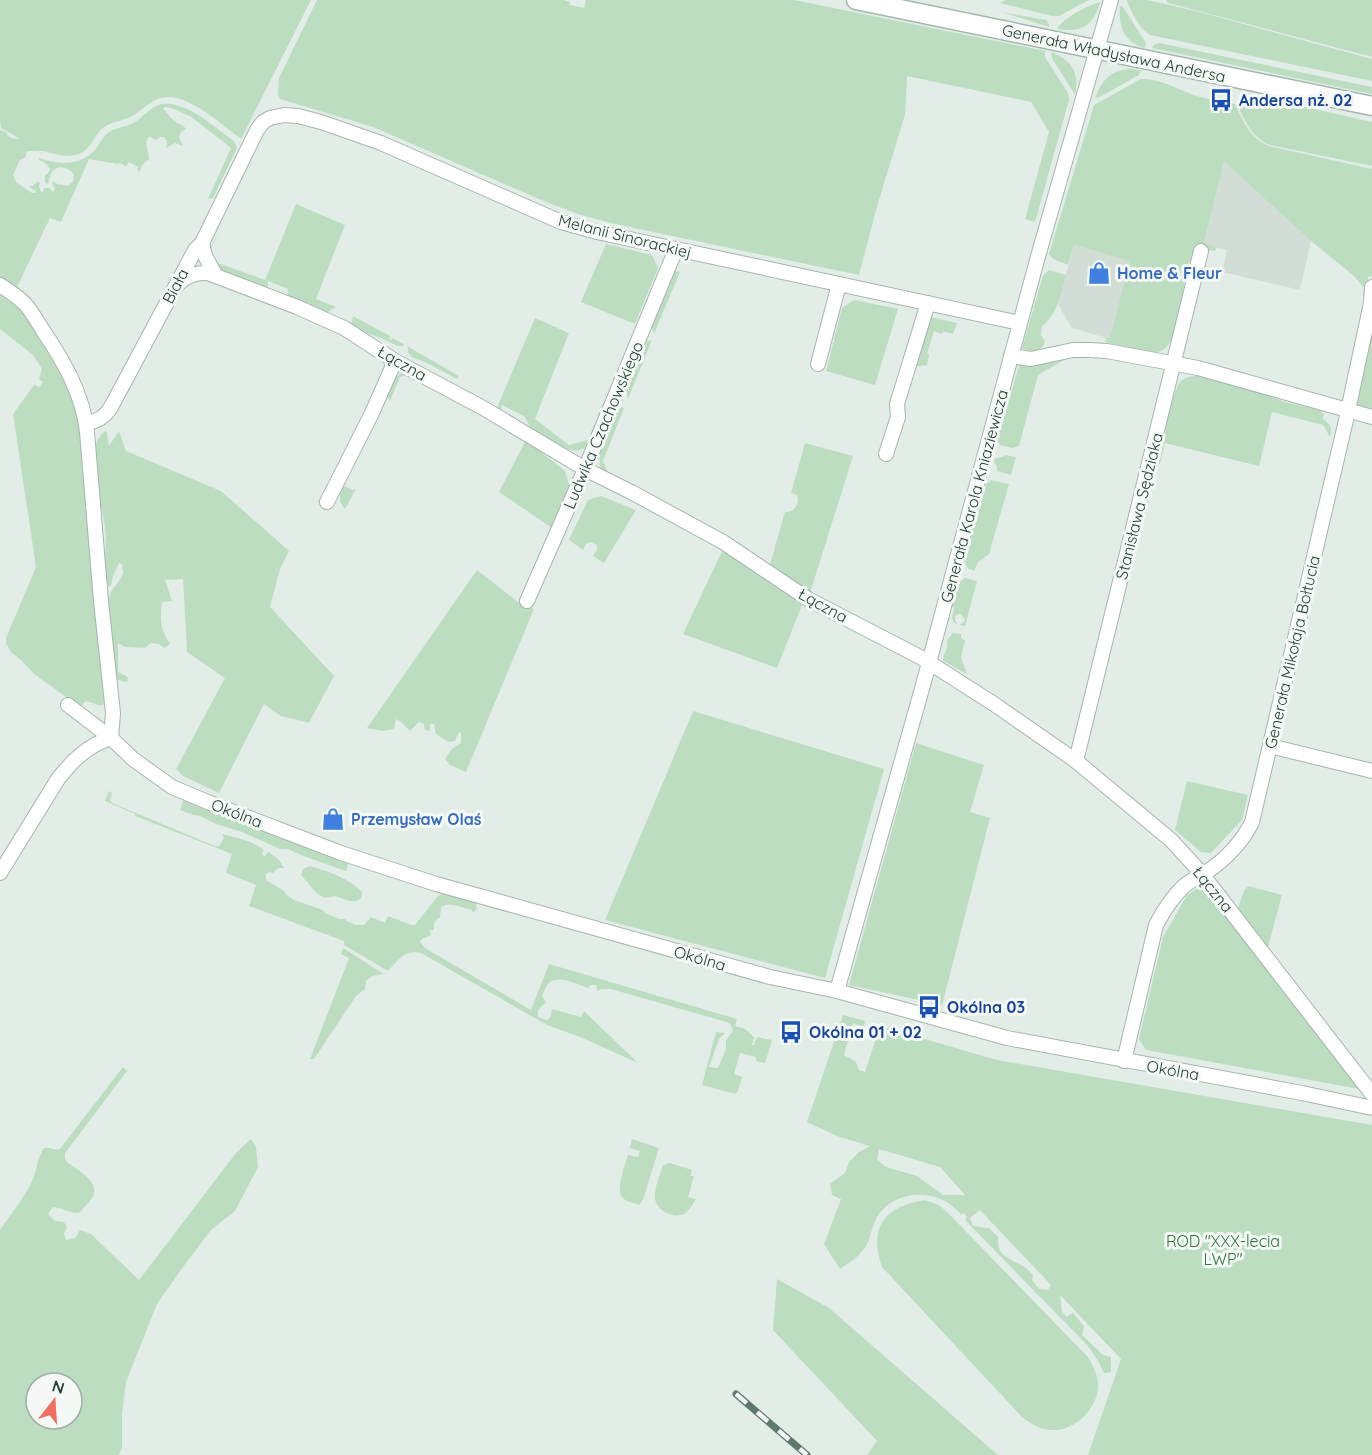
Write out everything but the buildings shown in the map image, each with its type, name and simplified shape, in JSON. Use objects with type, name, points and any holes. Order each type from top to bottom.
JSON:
[{"type":"main road","name":"Generała Władysława Andersa","points":[[856,0],[1372,106]]},
{"type":"street","name":"Generała Karola Kniaziewicza","points":[[837,992],[1111,0]]},
{"type":"street","name":"Melanii Sinorackiej","points":[[252,138],[263,122],[284,115],[298,116],[381,143],[561,222],[597,232],[1020,323]]},
{"type":"street","name":"Biała","points":[[86,423],[100,419],[111,407],[195,250],[202,243],[252,138]]},
{"type":"street","points":[[202,243],[205,256],[216,276]]},
{"type":"street","name":"Ludwika Czachowskiego","points":[[527,601],[585,470],[676,249]]},
{"type":"street","name":"Stanisława Sędziaka","points":[[1076,761],[1201,251]]},
{"type":"street","name":"Łączna","points":[[171,294],[179,282],[191,275],[204,273],[297,307],[344,328],[585,470],[633,493],[723,542],[808,599],[929,663],[994,704],[1076,761],[1172,840],[1202,874],[1372,1094]]},
{"type":"street","points":[[818,364],[839,284]]},
{"type":"street","points":[[0,285],[26,304],[51,342],[75,386],[86,423],[113,713],[111,738],[89,748],[68,766],[0,873]]},
{"type":"street","name":"Generała Mikołaja Bołtucia","points":[[1124,1061],[1156,925],[1163,910],[1186,885],[1218,863],[1244,837],[1255,812],[1348,411],[1371,303],[1372,287]]},
{"type":"street","points":[[886,454],[898,417],[897,404],[928,303]]},
{"type":"street","points":[[1011,356],[1032,359],[1064,351],[1099,350],[1198,368],[1372,417]]},
{"type":"street","points":[[327,502],[371,415],[395,360]]},
{"type":"street","name":"Okólna","points":[[68,705],[111,738],[132,759],[172,787],[341,853],[444,886],[770,977],[837,992],[1007,1038],[1372,1108]]},
{"type":"street","points":[[1269,746],[1372,771]]},
{"type":"shaded area","points":[[1224,160],[1311,241],[1300,290],[1222,272],[1227,250],[1204,244]]},
{"type":"shaded area","points":[[1074,245],[1131,261],[1110,339],[1072,328],[1058,304]]},
{"type":"green space","points":[[0,0],[311,0],[241,139],[192,104],[171,97],[157,99],[130,117],[104,127],[89,147],[81,153],[66,156],[43,151],[26,153],[26,157],[20,160],[13,175],[16,182],[35,193],[36,191],[29,187],[38,181],[41,192],[44,188],[49,188],[53,192],[55,188],[53,181],[67,186],[73,182],[74,174],[66,168],[55,169],[47,184],[45,175],[50,169],[39,158],[61,163],[82,159],[95,150],[109,132],[132,124],[155,107],[165,104],[180,106],[196,114],[234,141],[237,148],[213,198],[208,199],[231,148],[190,116],[165,107],[163,109],[172,119],[186,129],[179,137],[183,146],[175,143],[166,148],[167,141],[164,137],[156,140],[149,136],[146,142],[149,159],[142,165],[140,172],[137,170],[138,167],[129,162],[126,166],[120,163],[89,159],[61,222],[50,218],[17,287],[0,277],[0,130],[14,139],[19,138],[1,128],[0,123]]},
{"type":"green space","points":[[317,0],[563,0],[570,2],[570,5],[584,8],[586,0],[794,0],[1045,51],[1045,57],[1068,93],[1069,100],[1035,222],[1025,219],[1049,132],[1031,102],[907,76],[905,115],[859,275],[581,215],[373,127],[280,99],[278,95],[279,78]]},
{"type":"green space","points":[[1006,0],[1089,0],[1059,16],[1052,16],[1000,3]]},
{"type":"green space","points":[[1127,0],[1147,0],[1200,12],[1372,59],[1372,81],[1150,35],[1136,19]]},
{"type":"green space","points":[[1166,0],[1372,0],[1372,57],[1168,3]]},
{"type":"green space","points":[[1100,2],[1094,17],[1085,26],[1073,30],[1057,29],[1076,12]]},
{"type":"green space","points":[[1120,6],[1123,7],[1146,43],[1145,48],[1132,42],[1124,33],[1121,27]]},
{"type":"green space","points":[[1002,12],[1046,20],[1049,27]]},
{"type":"green space","points":[[1159,43],[1372,87],[1372,94],[1152,48]]},
{"type":"green space","points":[[1051,52],[1064,59],[1073,68],[1076,80],[1075,95],[1052,58]]},
{"type":"green space","points":[[1129,69],[1141,70],[1139,75],[1095,98],[1101,86],[1112,74]]},
{"type":"green space","points":[[1141,79],[1155,80],[1190,94],[1235,104],[1252,134],[1269,146],[1372,169],[1372,277],[1368,278],[1364,296],[1364,288],[1354,276],[1311,241],[1224,161],[1204,243],[1217,247],[1215,251],[1200,253],[1188,264],[1180,315],[1171,340],[1165,349],[1156,352],[1105,342],[1106,338],[1110,338],[1130,261],[1074,245],[1068,265],[1053,259],[1049,254],[1094,105]]},
{"type":"green space","points":[[1241,99],[1270,99],[1372,122],[1372,166],[1264,142],[1246,123],[1237,104],[1240,104]]},
{"type":"green space","points":[[296,204],[345,225],[316,299],[336,307],[326,313],[287,297],[288,289],[268,281],[268,286],[265,288],[217,270],[211,256],[211,248],[215,262],[265,280]]},
{"type":"green space","points":[[606,244],[652,255],[658,268],[635,324],[581,302]]},
{"type":"green space","points":[[1049,270],[1066,275],[1052,316],[1042,326],[1041,335],[1045,341],[1043,347],[1035,351],[1028,350],[1022,348],[1043,276]]},
{"type":"green space","points":[[675,271],[680,272],[654,334],[653,323]]},
{"type":"green space","points":[[0,289],[16,302],[33,323],[66,382],[74,402],[83,448],[103,705],[86,701],[82,705],[76,704],[34,674],[11,652],[6,643],[6,638],[36,567],[13,414],[34,385],[40,387],[43,382],[39,379],[42,369],[33,355],[0,329]]},
{"type":"green space","points":[[854,300],[898,309],[875,385],[826,371],[842,308]]},
{"type":"green space","points":[[353,316],[390,336],[389,339],[392,338],[404,344],[403,346],[353,328],[351,325]]},
{"type":"green space","points":[[930,317],[957,323],[953,334],[934,331],[927,354],[929,354],[927,366],[921,365],[921,367],[916,365]]},
{"type":"green space","points":[[535,318],[569,333],[535,419],[569,445],[588,440],[604,401],[606,406],[587,447],[577,451],[562,448],[535,433],[524,416],[502,405],[501,410],[512,417],[496,410]]},
{"type":"green space","points":[[1372,336],[1372,412],[1359,408],[1354,402],[1365,337]]},
{"type":"green space","points":[[652,340],[628,399],[626,391],[646,343]]},
{"type":"green space","points":[[408,346],[459,376],[457,379],[412,357],[408,352]]},
{"type":"green space","points":[[1064,360],[1038,375],[1019,446],[1012,448],[1000,445],[997,441],[1019,366]]},
{"type":"green space","points":[[405,372],[412,374],[400,377],[390,401],[387,394],[392,384],[398,375]]},
{"type":"green space","points":[[1197,376],[1320,410],[1324,414],[1323,419],[1330,426],[1330,437],[1323,425],[1272,412],[1259,466],[1165,443],[1160,464],[1158,464],[1177,388],[1184,379]]},
{"type":"green space","points":[[621,407],[624,408],[603,461],[609,475],[601,467],[600,456]]},
{"type":"green space","points":[[105,431],[109,446],[119,431],[126,451],[221,491],[289,551],[280,569],[270,607],[334,676],[309,723],[281,716],[264,704],[219,793],[183,776],[176,769],[225,678],[187,652],[183,579],[165,580],[172,601],[162,602],[161,619],[164,634],[170,644],[164,648],[159,644],[151,643],[145,648],[125,647],[118,643],[118,672],[128,677],[127,682],[117,680],[114,674],[108,606],[110,594],[123,573],[122,564],[119,563],[111,586],[108,586],[102,566],[106,549],[105,530],[101,506],[97,500],[95,448]]},
{"type":"green space","points":[[526,440],[565,471],[570,487],[552,528],[499,492]]},
{"type":"green space","points":[[805,443],[853,456],[810,593],[769,568],[785,512],[793,510],[798,502],[797,495],[791,493]]},
{"type":"green space","points":[[1005,455],[1016,457],[1011,475],[997,471],[994,460]]},
{"type":"green space","points":[[991,480],[1009,484],[989,554],[978,562],[974,571],[967,567],[966,557],[986,484]]},
{"type":"green space","points":[[343,485],[352,490],[356,489],[345,509],[340,498]]},
{"type":"green space","points":[[601,496],[636,510],[604,563],[593,556],[597,545],[591,542],[586,544],[583,550],[569,540],[588,500]]},
{"type":"green space","points":[[723,549],[786,590],[802,605],[777,668],[683,634]]},
{"type":"green space","points":[[477,570],[518,602],[534,609],[466,772],[450,765],[445,759],[452,749],[461,743],[459,732],[455,741],[448,742],[436,734],[434,724],[430,724],[430,731],[425,730],[424,724],[419,722],[410,731],[396,719],[394,729],[382,731],[367,728]]},
{"type":"green space","points":[[965,578],[977,581],[965,626],[959,625],[965,620],[961,614],[955,616],[957,624],[952,618],[958,584]]},
{"type":"green space","points":[[953,633],[961,634],[961,638],[965,641],[961,657],[967,674],[943,661],[947,640]]},
{"type":"green space","points":[[693,711],[884,769],[825,978],[605,920]]},
{"type":"green space","points":[[916,743],[984,765],[970,812],[990,818],[942,1005],[849,985]]},
{"type":"green space","points":[[1187,781],[1248,795],[1242,820],[1211,853],[1201,852],[1175,830]]},
{"type":"green space","points":[[109,791],[112,793],[110,800],[112,803],[215,846],[219,846],[224,838],[222,834],[254,844],[264,850],[262,853],[264,857],[268,852],[277,858],[284,868],[278,868],[273,873],[266,874],[266,880],[294,900],[357,925],[364,925],[371,917],[385,923],[388,916],[415,925],[437,897],[444,893],[475,901],[477,909],[473,913],[472,910],[456,906],[441,907],[440,917],[435,922],[434,930],[430,930],[431,935],[420,942],[425,948],[531,1010],[549,964],[737,1019],[735,1026],[745,1029],[754,1037],[752,1045],[757,1037],[772,1040],[765,1063],[756,1061],[756,1057],[740,1053],[734,1074],[742,1077],[735,1094],[702,1085],[716,1032],[725,1033],[719,1039],[709,1067],[718,1068],[726,1049],[726,1040],[733,1031],[730,1023],[611,989],[597,991],[596,985],[590,985],[588,988],[557,980],[549,983],[542,996],[546,1002],[538,1010],[538,1017],[547,1020],[551,1016],[552,1009],[581,1017],[584,1011],[638,1063],[547,1025],[421,953],[406,954],[388,971],[344,945],[344,941],[249,906],[256,885],[226,873],[232,854],[135,816],[105,801]]},
{"type":"green space","points":[[184,799],[349,862],[346,871],[288,849],[280,849],[242,832],[180,810]]},
{"type":"green space","points":[[310,866],[345,879],[362,892],[362,897],[352,901],[320,895],[301,875],[303,869]]},
{"type":"green space","points":[[1248,886],[1282,895],[1268,947],[1238,908]]},
{"type":"green space","points":[[1200,887],[1228,914],[1359,1089],[1146,1050],[1139,1039],[1163,937],[1187,895]]},
{"type":"green space","points":[[343,948],[384,974],[372,976],[366,981],[365,989],[356,996],[314,1059],[310,1059],[349,958],[341,954]]},
{"type":"green space","name":"ROD \"XXX-lecia LWP\"","points":[[843,1015],[865,1021],[864,1027],[853,1023],[844,1055],[856,1062],[859,1070],[865,1072],[880,1026],[997,1060],[1372,1125],[1372,1455],[1088,1455],[1121,1359],[1060,1295],[1062,1312],[1067,1317],[1073,1313],[1084,1326],[1082,1335],[1103,1355],[1111,1357],[1111,1372],[1104,1373],[1087,1345],[965,1220],[967,1217],[964,1213],[961,1214],[948,1203],[934,1197],[906,1196],[890,1204],[877,1217],[862,1252],[840,1269],[824,1244],[841,1199],[832,1195],[830,1184],[845,1173],[849,1162],[859,1152],[870,1146],[837,1136],[807,1122]],"holes":[[[879,1149],[940,1167],[965,1195],[943,1195],[917,1176],[886,1167],[877,1160]],[[980,1210],[1051,1285],[1048,1290],[1039,1289],[1032,1280],[1033,1275],[1027,1269],[1001,1252],[998,1237],[989,1228],[973,1226],[970,1218]]]},
{"type":"green space","points":[[123,1067],[127,1071],[65,1153],[67,1162],[87,1177],[94,1187],[92,1198],[79,1213],[53,1207],[48,1214],[55,1221],[64,1222],[67,1227],[64,1234],[66,1240],[75,1238],[80,1230],[91,1234],[139,1280],[236,1153],[251,1139],[256,1147],[258,1167],[235,1211],[211,1230],[157,1304],[126,1382],[122,1414],[122,1447],[119,1455],[0,1455],[0,1230],[30,1186],[44,1148],[60,1149]]},
{"type":"green space","points":[[632,1139],[659,1148],[643,1200],[639,1205],[624,1199],[620,1190],[628,1155],[638,1157],[640,1151],[630,1148]]},
{"type":"green space","points":[[670,1163],[692,1170],[690,1176],[694,1176],[688,1197],[696,1199],[684,1214],[675,1215],[665,1212],[656,1202],[656,1186],[663,1165]]},
{"type":"green space","points":[[925,1200],[939,1205],[948,1213],[1088,1357],[1097,1376],[1098,1392],[1090,1409],[1077,1422],[1060,1430],[1047,1430],[1035,1426],[1022,1417],[882,1267],[877,1240],[883,1221],[899,1207]]},
{"type":"green space","points":[[777,1279],[829,1308],[998,1455],[867,1455],[877,1441],[773,1330]]},
{"type":"railway","points":[[736,1394],[807,1455]]},
{"type":"place","name":"Andersa nż. 02","points":[[1221,100]]},
{"type":"place","name":"Home & Fleur","points":[[1099,273]]},
{"type":"place","name":"Przemysław Olaś","points":[[333,819]]},
{"type":"place","name":"Okólna 03","points":[[929,1007]]},
{"type":"place","name":"Okólna 01 + 02","points":[[791,1032]]}]
